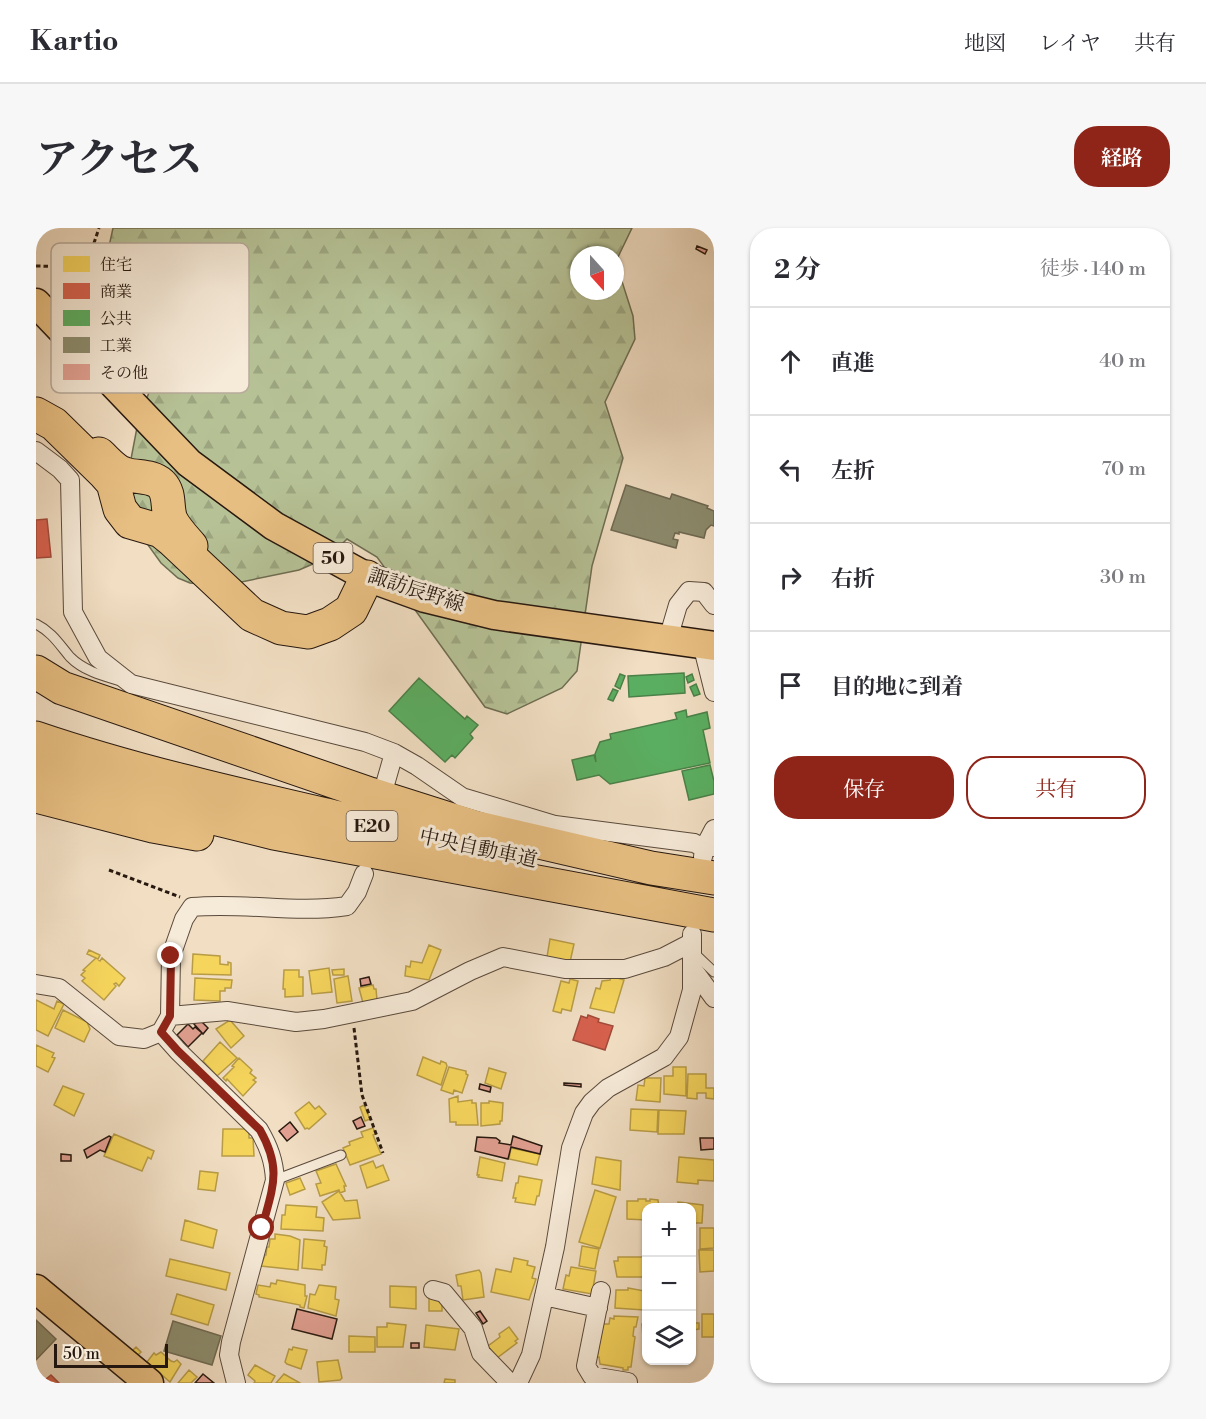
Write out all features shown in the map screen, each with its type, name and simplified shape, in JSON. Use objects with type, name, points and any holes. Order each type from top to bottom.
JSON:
[{"type":"highway","points":[[36,399],[47,404],[113,468],[123,474],[129,489],[124,516],[130,522],[156,517]]},
{"type":"highway","points":[[36,414],[54,424],[113,483],[129,489],[156,480],[162,485],[167,492],[156,517],[161,531],[252,615],[281,628],[308,632],[330,624],[351,610],[367,577]]},
{"type":"highway","points":[[36,672],[73,691],[370,794],[464,824],[651,868],[710,865]]},
{"type":"highway","name":"中央自動車道","points":[[36,738],[72,750],[270,802],[466,848],[710,865]]},
{"type":"highway","name":"中央自動車道","points":[[36,766],[181,810],[274,833],[373,864],[696,942]]},
{"type":"highway","points":[[36,796],[153,826],[373,864]]},
{"type":"main road","name":"諏訪辰野線","points":[[36,303],[51,319]]},
{"type":"main road","name":"諏訪辰野線","points":[[122,393],[189,463],[274,526],[367,577],[425,598],[494,615],[708,645]]},
{"type":"main road","points":[[36,1289],[149,1383]]},
{"type":"street","points":[[36,451],[60,469],[70,480],[73,612],[98,658],[131,684],[365,742],[394,753],[462,796],[555,825],[694,843],[710,865]]},
{"type":"street","points":[[669,639],[678,605],[689,591],[704,592],[714,605]]},
{"type":"street","points":[[708,645],[714,692]]},
{"type":"street","points":[[384,788],[394,753]]},
{"type":"street","points":[[710,865],[714,829]]},
{"type":"street","points":[[36,984],[59,988],[119,1036],[144,1039],[161,1032],[170,1016],[171,956],[184,919],[192,908],[240,906],[321,910],[347,906],[373,864]]},
{"type":"street","points":[[170,1016],[227,1011],[296,1022],[352,1015],[412,1001],[470,970],[503,957],[565,969],[625,969],[664,957],[696,942]]},
{"type":"street","points":[[696,942],[714,998]]},
{"type":"street","points":[[518,1383],[531,1354],[555,1247],[571,1148],[584,1113],[592,1102],[608,1088],[664,1057],[679,1037],[692,990],[696,942]]},
{"type":"street","points":[[161,1032],[260,1130],[269,1146],[274,1164],[274,1180],[231,1342],[229,1355],[236,1383]]},
{"type":"street","points":[[432,1290],[444,1293],[473,1328],[481,1353],[510,1383]]},
{"type":"street","points":[[544,1296],[599,1299],[586,1366],[592,1376],[628,1382]]},
{"type":"lane","points":[[36,624],[48,630],[72,659],[94,674],[131,684]]},
{"type":"lane","points":[[696,942],[714,972]]},
{"type":"lane","points":[[274,1180],[341,1155]]},
{"type":"path","points":[[94,243],[99,228]]},
{"type":"path","points":[[36,266],[51,266]]},
{"type":"path","points":[[109,870],[182,898],[192,908]]},
{"type":"path","points":[[352,1015],[362,1095],[383,1153]]},
{"type":"green space","points":[[113,228],[632,228],[623,246],[570,246],[570,300],[624,300],[624,288],[633,316],[635,339],[605,402],[623,458],[592,566],[577,671],[562,688],[507,714],[485,707],[377,557],[347,539],[329,557],[299,570],[222,586],[190,583],[178,578],[161,563],[148,545],[127,480],[139,417],[149,393],[249,393],[249,243],[110,243]]},
{"type":"building: 住宅","points":[[550,939],[574,944],[570,962],[547,957]]},
{"type":"building: 住宅","points":[[429,945],[441,950],[429,980],[405,976],[406,966],[410,967],[411,961],[422,963]]},
{"type":"building: 住宅","points":[[89,950],[100,955],[98,959],[87,954]]},
{"type":"building: 住宅","points":[[193,954],[220,956],[220,964],[231,963],[231,975],[192,974]]},
{"type":"building: 住宅","points":[[96,958],[100,961],[102,958],[125,978],[119,986],[114,984],[116,986],[104,1000],[82,981],[85,978],[81,975],[85,971],[83,970]]},
{"type":"building: 住宅","points":[[329,968],[332,992],[312,994],[309,971]]},
{"type":"building: 住宅","points":[[344,969],[344,975],[333,975],[332,970]]},
{"type":"building: 住宅","points":[[284,970],[299,970],[299,977],[303,977],[303,996],[285,997]]},
{"type":"building: 住宅","points":[[348,976],[352,1001],[337,1003],[334,979]]},
{"type":"building: 住宅","points":[[611,976],[624,980],[614,1013],[590,1008],[596,988],[600,989],[602,981],[610,980]]},
{"type":"building: 住宅","points":[[195,978],[232,980],[231,988],[220,991],[220,1001],[194,1000]]},
{"type":"building: 住宅","points":[[570,979],[578,981],[571,1011],[562,1009],[561,1013],[553,1011],[561,981],[569,983]]},
{"type":"building: 住宅","points":[[373,985],[376,989],[377,1000],[363,1003],[359,988]]},
{"type":"building: 住宅","points":[[36,1000],[54,1009],[57,1001],[64,1004],[48,1036],[36,1030]]},
{"type":"building: 住宅","points":[[63,1010],[87,1022],[90,1029],[84,1042],[55,1028]]},
{"type":"building: 住宅","points":[[230,1020],[244,1036],[231,1048],[216,1029]]},
{"type":"building: 住宅","points":[[220,1042],[237,1058],[217,1076],[203,1061]]},
{"type":"building: 住宅","points":[[36,1045],[54,1053],[52,1057],[55,1058],[48,1072],[36,1066]]},
{"type":"building: 住宅","points":[[423,1057],[440,1064],[441,1061],[446,1063],[441,1085],[417,1075]]},
{"type":"building: 住宅","points":[[239,1058],[252,1070],[250,1073],[256,1078],[253,1080],[256,1082],[243,1096],[227,1079],[226,1081],[223,1078]]},
{"type":"building: 住宅","points":[[449,1067],[466,1071],[468,1075],[462,1093],[454,1090],[453,1094],[441,1090]]},
{"type":"building: 住宅","points":[[673,1067],[686,1067],[686,1096],[664,1094],[664,1076],[673,1076]]},
{"type":"building: 住宅","points":[[489,1068],[506,1073],[501,1089],[485,1083]]},
{"type":"building: 住宅","points":[[688,1074],[706,1074],[706,1088],[714,1088],[714,1099],[706,1098],[706,1093],[697,1093],[697,1099],[687,1098]]},
{"type":"building: 住宅","points":[[645,1078],[661,1078],[660,1102],[636,1100],[638,1085],[644,1086]]},
{"type":"building: 住宅","points":[[63,1086],[84,1094],[74,1116],[54,1105]]},
{"type":"building: 住宅","points":[[458,1096],[458,1102],[472,1100],[472,1103],[476,1103],[478,1125],[456,1125],[456,1122],[450,1122],[449,1099]]},
{"type":"building: 住宅","points":[[489,1101],[503,1103],[502,1121],[500,1124],[481,1126],[481,1103],[489,1103]]},
{"type":"building: 住宅","points":[[309,1102],[315,1109],[319,1106],[326,1114],[309,1129],[305,1129],[295,1113]]},
{"type":"building: 住宅","points":[[364,1105],[370,1119],[365,1121],[360,1107]]},
{"type":"building: 住宅","points":[[631,1109],[658,1110],[657,1132],[630,1130]]},
{"type":"building: 住宅","points":[[659,1110],[686,1111],[684,1134],[658,1134]]},
{"type":"building: 住宅","points":[[373,1128],[376,1134],[373,1135],[381,1154],[350,1165],[343,1148],[350,1145],[349,1142],[363,1137],[361,1132]]},
{"type":"building: 住宅","points":[[223,1129],[249,1129],[249,1138],[253,1138],[254,1156],[222,1156]]},
{"type":"building: 住宅","points":[[114,1134],[154,1151],[151,1159],[148,1157],[142,1171],[104,1156]]},
{"type":"building: 住宅","points":[[511,1148],[540,1154],[537,1165],[509,1159]]},
{"type":"building: 住宅","points":[[480,1157],[505,1163],[502,1181],[478,1177]]},
{"type":"building: 住宅","points":[[596,1157],[621,1161],[620,1190],[592,1184]]},
{"type":"building: 住宅","points":[[679,1157],[714,1160],[714,1181],[698,1180],[698,1184],[677,1182]]},
{"type":"building: 住宅","points":[[373,1161],[376,1168],[383,1165],[389,1180],[367,1188],[360,1166]]},
{"type":"building: 住宅","points":[[336,1164],[346,1186],[344,1186],[345,1191],[340,1193],[339,1190],[320,1196],[316,1184],[321,1183],[316,1171]]},
{"type":"building: 住宅","points":[[200,1171],[218,1173],[215,1191],[198,1189]]},
{"type":"building: 住宅","points":[[519,1176],[542,1180],[535,1205],[515,1202],[516,1198],[513,1198]]},
{"type":"building: 住宅","points":[[300,1178],[305,1189],[290,1195],[286,1183]]},
{"type":"building: 住宅","points":[[595,1190],[616,1197],[600,1248],[579,1242]]},
{"type":"building: 住宅","points":[[339,1191],[345,1201],[357,1200],[360,1218],[333,1220],[322,1202]]},
{"type":"building: 住宅","points":[[638,1199],[646,1199],[650,1201],[650,1199],[658,1200],[658,1203],[642,1203],[642,1220],[627,1219],[627,1201],[638,1201]]},
{"type":"building: 住宅","points":[[696,1204],[703,1205],[702,1223],[696,1223]]},
{"type":"building: 住宅","points":[[286,1205],[317,1207],[316,1217],[324,1218],[323,1231],[281,1229],[282,1215],[285,1215]]},
{"type":"building: 住宅","points":[[185,1220],[217,1230],[213,1248],[181,1240]]},
{"type":"building: 住宅","points":[[700,1228],[714,1228],[714,1248],[700,1249]]},
{"type":"building: 住宅","points":[[275,1234],[300,1240],[298,1270],[261,1266],[270,1239],[275,1239]]},
{"type":"building: 住宅","points":[[304,1239],[325,1241],[324,1246],[327,1247],[325,1265],[322,1265],[322,1270],[302,1268]]},
{"type":"building: 住宅","points":[[582,1246],[599,1249],[595,1269],[579,1266]]},
{"type":"building: 住宅","points":[[699,1250],[714,1250],[714,1271],[700,1272]]},
{"type":"building: 住宅","points":[[618,1257],[642,1257],[642,1277],[617,1277],[614,1261],[618,1261]]},
{"type":"building: 住宅","points":[[514,1258],[528,1261],[527,1265],[535,1267],[532,1278],[536,1279],[529,1300],[491,1292],[496,1269],[511,1272]]},
{"type":"building: 住宅","points":[[170,1259],[230,1273],[226,1290],[166,1276]]},
{"type":"building: 住宅","points":[[571,1267],[596,1271],[592,1294],[563,1289],[566,1275],[569,1276]]},
{"type":"building: 住宅","points":[[479,1270],[484,1297],[463,1300],[461,1286],[458,1286],[456,1275]]},
{"type":"building: 住宅","points":[[277,1280],[305,1285],[305,1296],[307,1296],[304,1308],[300,1305],[259,1297],[256,1294],[258,1285],[270,1287],[271,1283],[276,1284]]},
{"type":"building: 住宅","points":[[319,1285],[336,1287],[335,1299],[339,1300],[336,1316],[308,1308],[310,1294],[315,1295]]},
{"type":"building: 住宅","points":[[390,1286],[416,1287],[416,1309],[390,1307]]},
{"type":"building: 住宅","points":[[628,1288],[642,1290],[642,1310],[615,1308],[616,1290],[628,1290]]},
{"type":"building: 住宅","points":[[177,1294],[214,1305],[208,1325],[171,1314]]},
{"type":"building: 住宅","points":[[429,1298],[442,1299],[442,1311],[429,1311]]},
{"type":"building: 住宅","points":[[702,1314],[714,1314],[714,1337],[702,1337]]},
{"type":"building: 住宅","points":[[614,1316],[638,1317],[636,1327],[634,1327],[631,1367],[628,1367],[628,1370],[600,1364],[599,1357],[597,1357],[603,1324],[609,1324],[610,1318],[614,1319]]},
{"type":"building: 住宅","points":[[387,1323],[406,1325],[403,1347],[377,1347],[377,1327],[387,1327]]},
{"type":"building: 住宅","points":[[426,1325],[459,1329],[455,1350],[424,1347]]},
{"type":"building: 住宅","points":[[509,1327],[518,1339],[515,1341],[517,1343],[497,1358],[488,1346]]},
{"type":"building: 住宅","points":[[349,1336],[375,1337],[375,1352],[349,1352]]},
{"type":"building: 住宅","points":[[136,1347],[141,1352],[137,1356],[132,1351]]},
{"type":"building: 住宅","points":[[293,1347],[307,1350],[301,1369],[285,1362],[289,1349],[292,1350]]},
{"type":"building: 住宅","points":[[161,1352],[171,1361],[177,1360],[181,1364],[170,1382],[147,1362],[154,1353],[156,1355]]},
{"type":"building: 住宅","points":[[338,1360],[342,1378],[319,1382],[317,1362]]},
{"type":"building: 住宅","points":[[255,1365],[275,1376],[271,1383],[254,1383],[255,1381],[248,1375]]},
{"type":"building: 住宅","points":[[189,1370],[197,1377],[191,1383],[178,1383]]},
{"type":"building: 住宅","points":[[284,1374],[300,1383],[276,1383]]},
{"type":"building: 住宅","points":[[445,1379],[455,1380],[455,1383],[444,1383]]},
{"type":"building: 商業","points":[[47,519],[51,557],[36,558],[36,520]]},
{"type":"building: 商業","points":[[588,1015],[599,1019],[598,1022],[613,1026],[605,1050],[573,1040],[581,1016],[587,1018]]},
{"type":"building: 商業","points":[[51,1375],[59,1383],[37,1383],[46,1379]]},
{"type":"building: 公共","points":[[684,673],[685,693],[629,697],[628,676]]},
{"type":"building: 公共","points":[[620,674],[625,676],[620,689],[615,686]]},
{"type":"building: 公共","points":[[692,674],[694,680],[688,683],[686,677]]},
{"type":"building: 公共","points":[[419,678],[465,719],[467,716],[478,725],[470,734],[473,738],[455,758],[452,755],[445,762],[389,711]]},
{"type":"building: 公共","points":[[696,684],[700,694],[694,696],[690,687]]},
{"type":"building: 公共","points":[[613,689],[618,691],[613,701],[608,699]]},
{"type":"building: 公共","points":[[686,710],[687,717],[707,712],[710,728],[703,730],[710,763],[610,784],[599,775],[577,780],[572,760],[594,755],[596,762],[595,754],[600,742],[611,739],[610,734],[677,719],[675,713]]},
{"type":"building: 公共","points":[[710,765],[714,794],[689,800],[682,771]]},
{"type":"building: 工業","points":[[626,485],[670,499],[672,494],[708,506],[707,508],[714,511],[714,526],[711,525],[706,530],[704,538],[675,533],[673,539],[678,540],[676,548],[611,530]]},
{"type":"building: 工業","points":[[36,1320],[56,1339],[36,1360]]},
{"type":"building: 工業","points":[[173,1321],[221,1336],[212,1365],[164,1351]]},
{"type":"building: その他","points":[[697,246],[707,250],[705,254],[696,249]]},
{"type":"building: その他","points":[[369,977],[371,984],[361,986],[360,979]]},
{"type":"building: その他","points":[[199,1019],[208,1028],[203,1034],[194,1024]]},
{"type":"building: その他","points":[[188,1024],[202,1033],[188,1047],[177,1035]]},
{"type":"building: その他","points":[[564,1083],[581,1084],[581,1087],[564,1085]]},
{"type":"building: その他","points":[[480,1084],[491,1087],[490,1092],[479,1089]]},
{"type":"building: その他","points":[[361,1117],[365,1126],[357,1129],[353,1121]]},
{"type":"building: その他","points":[[290,1122],[298,1132],[287,1141],[279,1131]]},
{"type":"building: その他","points":[[513,1136],[542,1146],[540,1154],[511,1147],[508,1159],[475,1151],[477,1137],[496,1138],[500,1141],[499,1143],[511,1145]]},
{"type":"building: その他","points":[[111,1137],[105,1152],[100,1150],[87,1158],[84,1150]]},
{"type":"building: その他","points":[[700,1138],[714,1138],[714,1149],[701,1150]]},
{"type":"building: その他","points":[[61,1154],[71,1155],[71,1161],[61,1161]]},
{"type":"building: その他","points":[[297,1309],[337,1319],[332,1339],[292,1329]]},
{"type":"building: その他","points":[[480,1311],[487,1321],[483,1324],[476,1313]]},
{"type":"building: その他","points":[[411,1343],[419,1343],[419,1348],[411,1348]]},
{"type":"building: その他","points":[[203,1374],[214,1383],[195,1383]]},
{"type":"route","points":[[171,956],[170,1016],[161,1032],[260,1130],[269,1146],[274,1164],[274,1180],[262,1228]]}]
